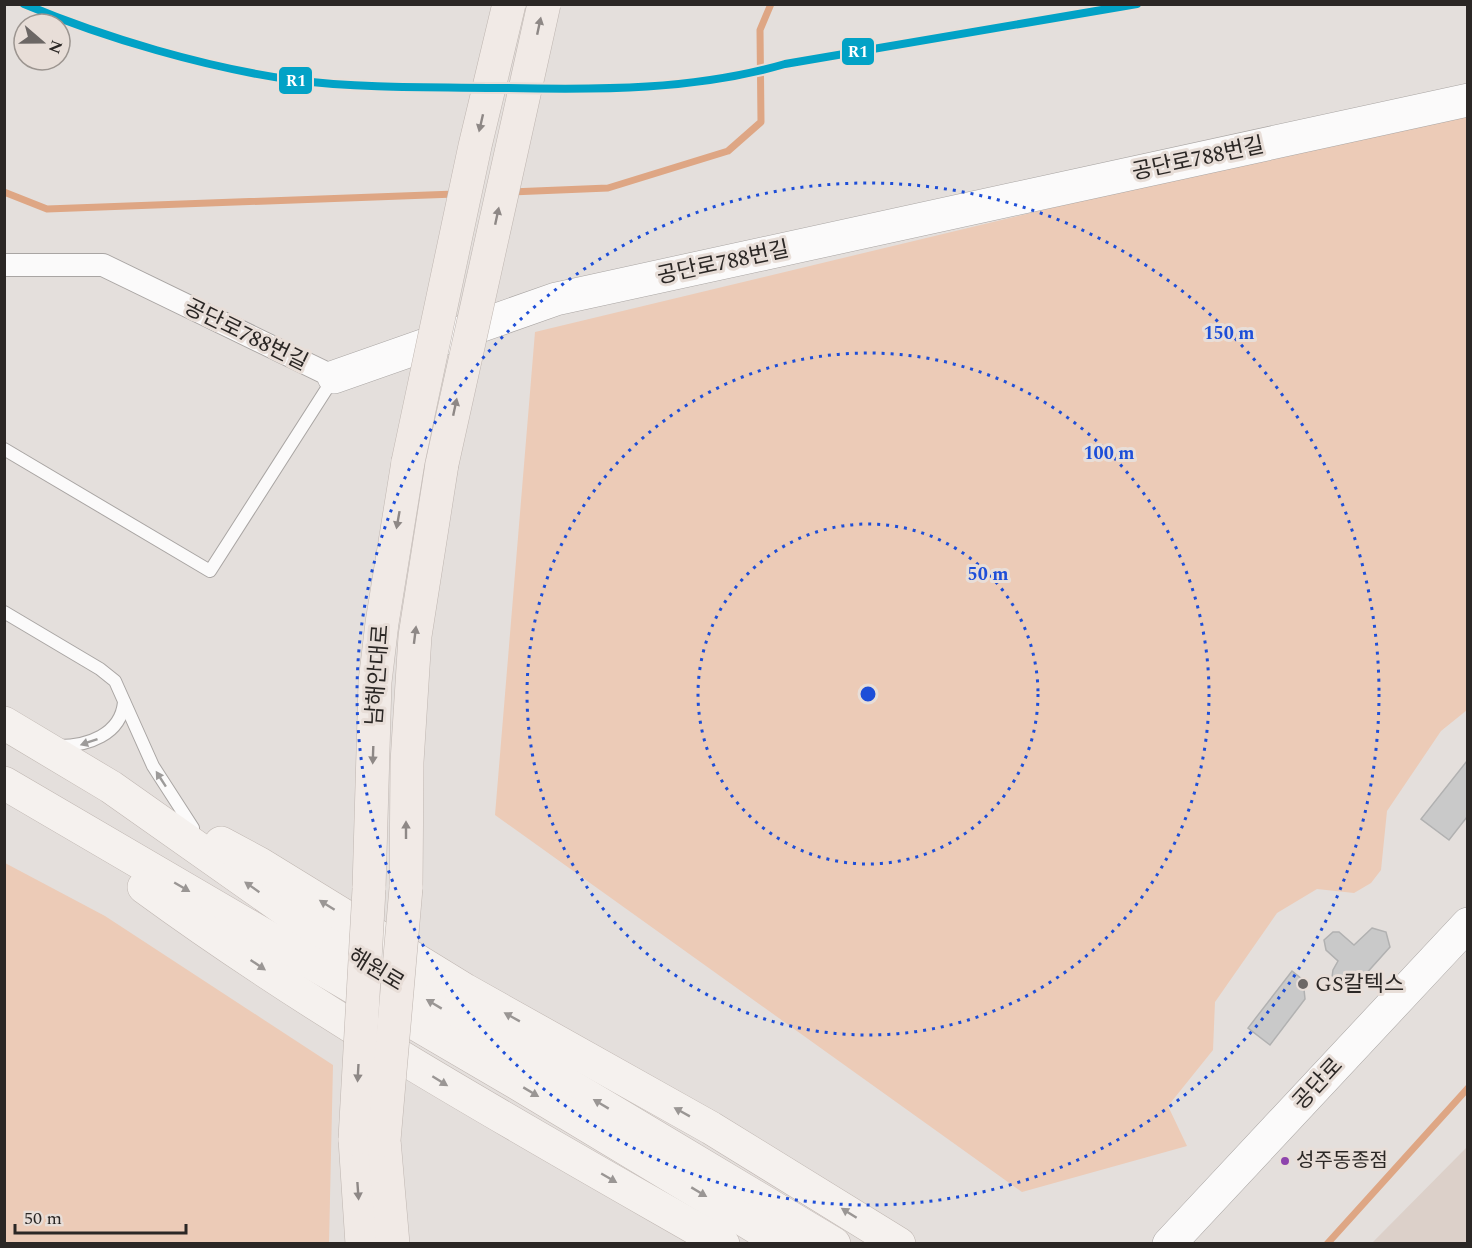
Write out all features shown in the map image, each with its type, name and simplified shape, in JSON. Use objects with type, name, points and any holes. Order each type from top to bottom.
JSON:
[{"type":"highway","name":"남해안대로","points":[[369,1139],[369,889],[375,682],[381,623],[408,462],[475,146],[509,4]]},
{"type":"highway","name":"남해안대로","points":[[369,1139],[406,888],[407,762],[415,636],[442,464],[544,4]]},
{"type":"highway","points":[[362,1244],[369,1139]]},
{"type":"highway","points":[[369,1139],[393,1244]]},
{"type":"main road","name":"해원로","points":[[4,723],[111,787],[335,945],[754,1210]]},
{"type":"main road","name":"해원로","points":[[4,784],[754,1210]]},
{"type":"main road","points":[[4,784],[164,902],[308,998],[454,1090],[723,1244]]},
{"type":"main road","points":[[111,787],[260,864],[465,990],[711,1128],[898,1244]]},
{"type":"main road","points":[[754,1210],[784,1244]]},
{"type":"main road","points":[[754,1210],[834,1244]]},
{"type":"street","name":"공단로788번길","points":[[4,265],[103,265],[334,378],[556,299],[1467,100]]},
{"type":"street","name":"공단로","points":[[1169,1244],[1467,924]]},
{"type":"lane","points":[[4,449],[210,571],[334,378]]},
{"type":"lane","points":[[4,612],[100,669],[115,681],[153,766],[193,828]]},
{"type":"lane","points":[[33,740],[55,746],[75,746],[91,742],[105,734],[116,723],[124,700]]},
{"type":"shaded area","points":[[1467,108],[1467,710],[1441,731],[1387,811],[1381,870],[1371,883],[1354,893],[1317,889],[1277,913],[1215,1002],[1213,1050],[1168,1106],[1187,1146],[1022,1192],[495,815],[535,332]]},
{"type":"shaded area","points":[[5,863],[105,916],[333,1065],[329,1243],[5,1243]]},
{"type":"shaded area","points":[[1467,1147],[1467,1243],[1372,1243]]},
{"type":"building","points":[[1467,761],[1467,817],[1449,840],[1421,819]]},
{"type":"building","points":[[1372,928],[1386,932],[1390,947],[1355,986],[1343,988],[1336,984],[1332,977],[1338,961],[1326,950],[1324,940],[1333,932],[1339,932],[1354,945]]},
{"type":"building","points":[[1292,971],[1303,980],[1305,999],[1270,1045],[1248,1028]]},
{"type":"waterway","points":[[511,192],[608,188],[728,151],[761,122],[760,30],[771,4]]},
{"type":"waterway","points":[[4,192],[47,209],[455,194]]},
{"type":"waterway","points":[[1327,1244],[1468,1088]]},
{"type":"transit line","name":"R1","points":[[24,4],[122,40],[192,60],[261,75],[320,83],[374,86],[577,89],[682,84],[717,79],[785,64],[1137,4]]},
{"type":"place","name":"GS칼텍스","points":[[1303,984]]},
{"type":"place","name":"성주동종점","points":[[1285,1161]]}]
